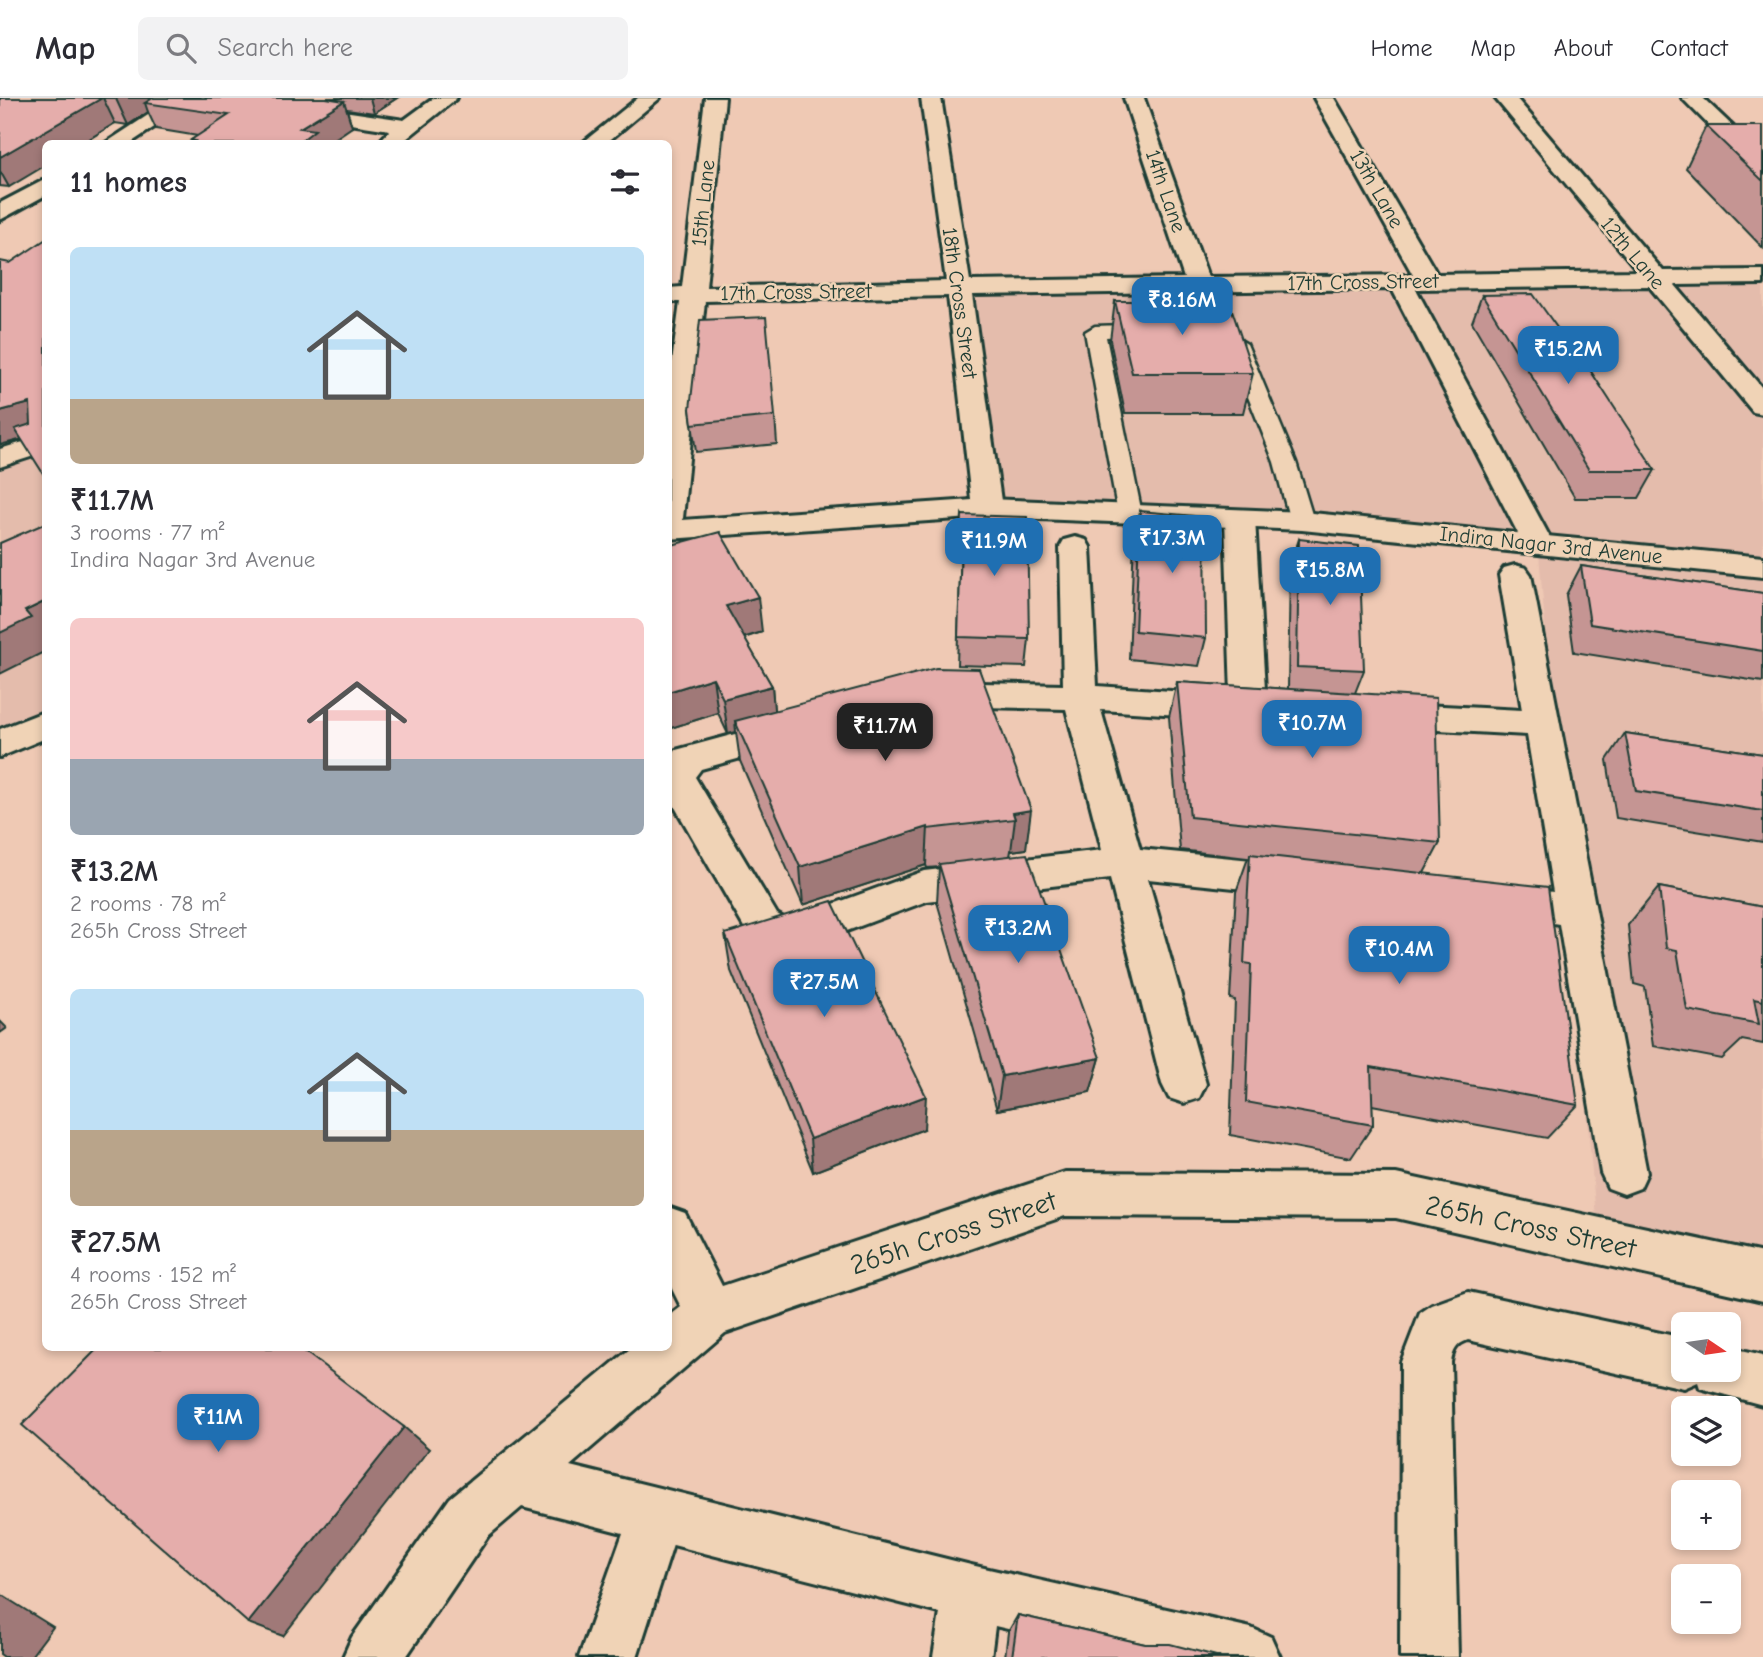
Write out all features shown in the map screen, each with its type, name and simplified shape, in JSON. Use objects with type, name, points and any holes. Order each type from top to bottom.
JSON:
[{"type":"street","points":[[120,140],[188,98]]},
{"type":"street","points":[[217,98],[408,127]]},
{"type":"street","points":[[392,140],[447,98]]},
{"type":"street","points":[[597,140],[650,98]]},
{"type":"street","name":"15th Lane","points":[[672,449],[681,295],[715,98]]},
{"type":"street","name":"18th Cross Street","points":[[930,98],[959,288],[987,508]]},
{"type":"street","name":"14th Lane","points":[[1133,98],[1198,284]]},
{"type":"street","name":"13th Lane","points":[[1324,98],[1429,281]]},
{"type":"street","name":"12th Lane","points":[[1505,98],[1763,406]]},
{"type":"street","points":[[1692,98],[1763,167]]},
{"type":"street","points":[[0,213],[42,187]]},
{"type":"street","name":"17th Cross Street","points":[[681,295],[1198,284],[1763,277]]},
{"type":"street","points":[[1400,281],[1538,542]]},
{"type":"street","points":[[0,458],[42,444]]},
{"type":"street","name":"Indira Nagar 3rd Avenue","points":[[672,530],[987,508],[1302,521],[1538,542],[1763,567]]},
{"type":"street","points":[[909,701],[934,694],[1080,697],[1262,708],[1240,519]]},
{"type":"street","points":[[1075,547],[1080,697],[1184,1084]]},
{"type":"street","points":[[1515,575],[1624,1173]]},
{"type":"street","points":[[1356,713],[1543,724]]},
{"type":"street","points":[[0,744],[42,725]]},
{"type":"street","points":[[818,725],[689,759],[676,776],[763,925],[778,933],[796,934],[925,886],[1124,863],[1333,884]]},
{"type":"street","points":[[1468,898],[1577,910]]},
{"type":"street","name":"265h Cross Street","points":[[672,1346],[710,1314],[1065,1194],[1396,1196],[1763,1278]]},
{"type":"street","points":[[672,1237],[710,1314]]},
{"type":"street","points":[[1429,1657],[1426,1362],[1432,1336],[1450,1320],[1468,1316],[1671,1360]]},
{"type":"street","name":"265h Cross Street","points":[[372,1657],[469,1517],[666,1351]]},
{"type":"street","points":[[1741,1375],[1763,1380]]},
{"type":"street","points":[[515,1479],[971,1593],[1251,1657]]},
{"type":"street","points":[[608,1657],[657,1513]]},
{"type":"street","points":[[962,1657],[971,1593]]},
{"type":"lane","points":[[1230,327],[1285,463],[1302,521]]},
{"type":"lane","points":[[1130,514],[1095,332],[1176,329]]},
{"type":"shaded area","points":[[1763,277],[1763,1277],[1598,1241],[1538,543],[987,508],[959,288]]},
{"type":"shaded area","points":[[42,444],[42,724],[0,744],[0,458]]},
{"type":"building","points":[[0,98],[102,98],[0,157]]},
{"type":"building","points":[[153,98],[326,98],[344,101],[300,128],[315,130],[302,140],[191,140],[229,115],[145,103]]},
{"type":"building","points":[[1706,126],[1763,126],[1763,181]]},
{"type":"building","points":[[42,242],[42,472],[15,429],[31,424],[30,403],[0,411],[0,261],[10,263]]},
{"type":"building","points":[[1533,294],[1573,350],[1577,350],[1655,470],[1589,470],[1482,295]]},
{"type":"building","points":[[1115,301],[1229,301],[1253,373],[1132,373]]},
{"type":"building","points":[[766,317],[775,416],[692,424],[690,409],[700,320]]},
{"type":"building","points":[[1140,511],[1205,517],[1206,638],[1135,631]]},
{"type":"building","points":[[962,515],[1027,517],[1029,639],[958,637]]},
{"type":"building","points":[[42,525],[42,603],[25,611],[31,618],[0,633],[0,543]]},
{"type":"building","points":[[720,532],[758,597],[726,606],[772,686],[723,699],[713,678],[672,691],[672,545]]},
{"type":"building","points":[[1299,539],[1359,546],[1364,670],[1297,667]]},
{"type":"building","points":[[1581,566],[1763,593],[1763,651],[1590,624]]},
{"type":"building","points":[[936,668],[979,669],[1031,810],[1013,813],[1015,819],[928,827],[800,867],[735,721]]},
{"type":"building","points":[[1177,682],[1436,698],[1440,843],[1190,817]]},
{"type":"building","points":[[1625,733],[1763,754],[1763,811],[1636,791]]},
{"type":"building","points":[[1027,854],[1100,1058],[1002,1076],[939,864]]},
{"type":"building","points":[[1250,854],[1548,887],[1578,1105],[1371,1067],[1373,1125],[1246,1102],[1251,964],[1244,963]]},
{"type":"building","points":[[1659,887],[1763,907],[1763,1001],[1754,999],[1759,1024],[1687,1010],[1677,950],[1666,948]]},
{"type":"building","points":[[832,901],[926,1096],[810,1139],[725,934]]},
{"type":"building","points":[[95,1351],[304,1351],[404,1427],[248,1623],[22,1425]]},
{"type":"building","points":[[1018,1615],[1145,1644],[1170,1644],[1220,1657],[1012,1657]]}]
